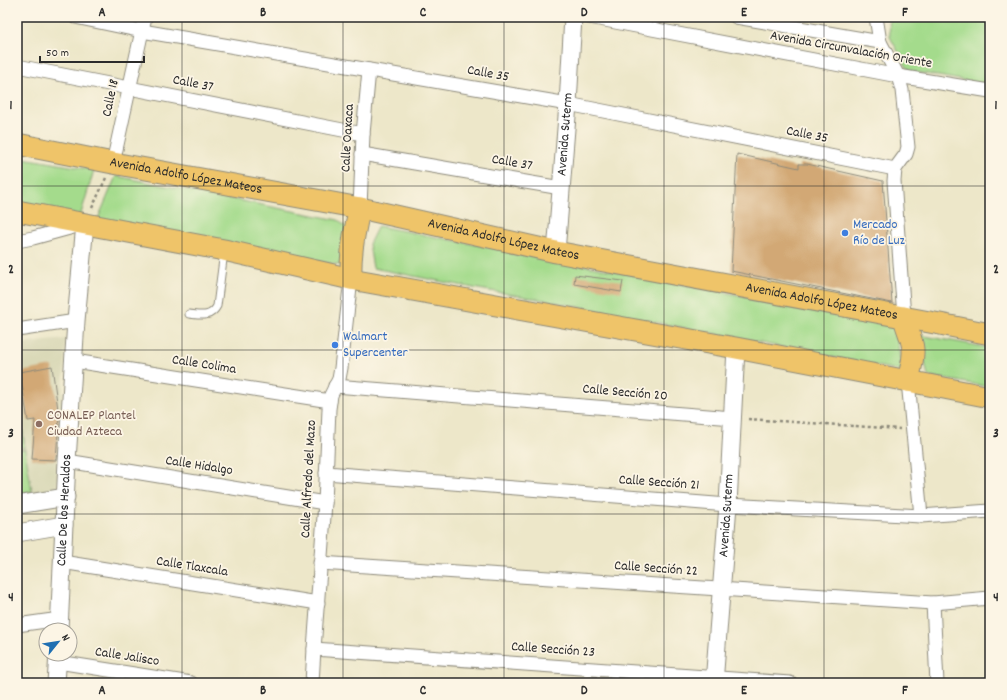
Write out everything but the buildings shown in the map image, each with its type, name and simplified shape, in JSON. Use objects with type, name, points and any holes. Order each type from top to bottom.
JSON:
[{"type":"main road","name":"Avenida Adolfo López Mateos","points":[[17,144],[360,208],[556,252],[990,334]]},
{"type":"main road","points":[[351,279],[350,264],[360,208]]},
{"type":"main road","points":[[17,210],[224,250],[351,279],[736,348],[990,397]]},
{"type":"main road","points":[[904,317],[913,350],[912,366],[908,381]]},
{"type":"street","name":"Calle 35","points":[[75,17],[142,31],[568,104],[895,169]]},
{"type":"street","name":"Calle 18","points":[[113,163],[145,17]]},
{"type":"street","name":"Avenida Suterm","points":[[556,252],[568,104],[573,17]]},
{"type":"street","name":"Avenida Circunvalación Oriente","points":[[589,17],[898,76],[990,91]]},
{"type":"street","name":"Avenida Circunvalación Oriente","points":[[736,17],[880,42]]},
{"type":"street","points":[[876,17],[882,48],[898,76],[902,90],[908,147],[906,154],[895,169],[894,181],[904,317]]},
{"type":"street","name":"Calle 37","points":[[17,66],[363,134]]},
{"type":"street","name":"Calle Oaxaca","points":[[360,208],[363,134],[369,70]]},
{"type":"street","name":"Calle 37","points":[[362,154],[561,188]]},
{"type":"street","points":[[17,240],[33,238],[85,224]]},
{"type":"street","name":"Calle De los Heraldos","points":[[60,622],[67,461],[76,321],[85,224]]},
{"type":"street","name":"Calle Alfredo del Mazo","points":[[312,683],[325,503],[329,409],[330,401],[339,379],[341,368],[351,279]]},
{"type":"street","points":[[17,330],[76,321]]},
{"type":"street","name":"Avenida Suterm","points":[[715,680],[728,504],[736,348]]},
{"type":"street","name":"Calle Colima","points":[[74,361],[330,401]]},
{"type":"street","points":[[908,381],[921,516]]},
{"type":"street","name":"Calle Sección 20","points":[[335,386],[733,418]]},
{"type":"street","name":"Calle Hidalgo","points":[[67,461],[325,503]]},
{"type":"street","name":"Calle Sección 21","points":[[326,473],[728,504],[921,516],[990,511]]},
{"type":"street","points":[[17,505],[66,497]]},
{"type":"street","points":[[17,533],[64,525]]},
{"type":"street","name":"Calle Tlaxcala","points":[[62,562],[318,603]]},
{"type":"street","name":"Calle Sección 22","points":[[320,563],[933,603],[990,598]]},
{"type":"street","points":[[933,603],[937,683]]},
{"type":"street","points":[[17,625],[38,625]]},
{"type":"street","name":"Calle Sección 23","points":[[314,649],[715,680],[790,683]]},
{"type":"street","points":[[56,683],[58,662]]},
{"type":"street","name":"Calle Jalisco","points":[[78,662],[191,683]]},
{"type":"lane","points":[[189,314],[205,315],[215,310],[217,306],[224,250]]},
{"type":"path","points":[[85,224],[113,163]]},
{"type":"path","points":[[733,418],[913,430]]},
{"type":"shaded area","name":"CONALEP Plantel Ciudad Azteca","points":[[66,339],[57,490],[17,496],[17,357],[20,357],[19,344]]},
{"type":"green space","points":[[889,17],[990,17],[990,85],[909,71],[890,37]]},
{"type":"green space","points":[[17,157],[94,170],[80,217],[17,205]]},
{"type":"green space","points":[[116,176],[338,220],[358,238],[345,266],[97,221]]},
{"type":"green space","points":[[378,226],[895,325],[902,371],[544,300],[373,268],[369,244]]},
{"type":"green space","points":[[919,335],[990,348],[990,387],[928,376]]},
{"type":"green space","points":[[17,394],[25,447],[17,448]]},
{"type":"green space","points":[[25,449],[32,492],[17,494],[17,450]]},
{"type":"place","name":"Mercado Río de Luz","points":[[845,233]]},
{"type":"place","name":"Walmart Supercenter","points":[[335,345]]},
{"type":"place","name":"CONALEP Plantel Ciudad Azteca","points":[[39,424]]}]
